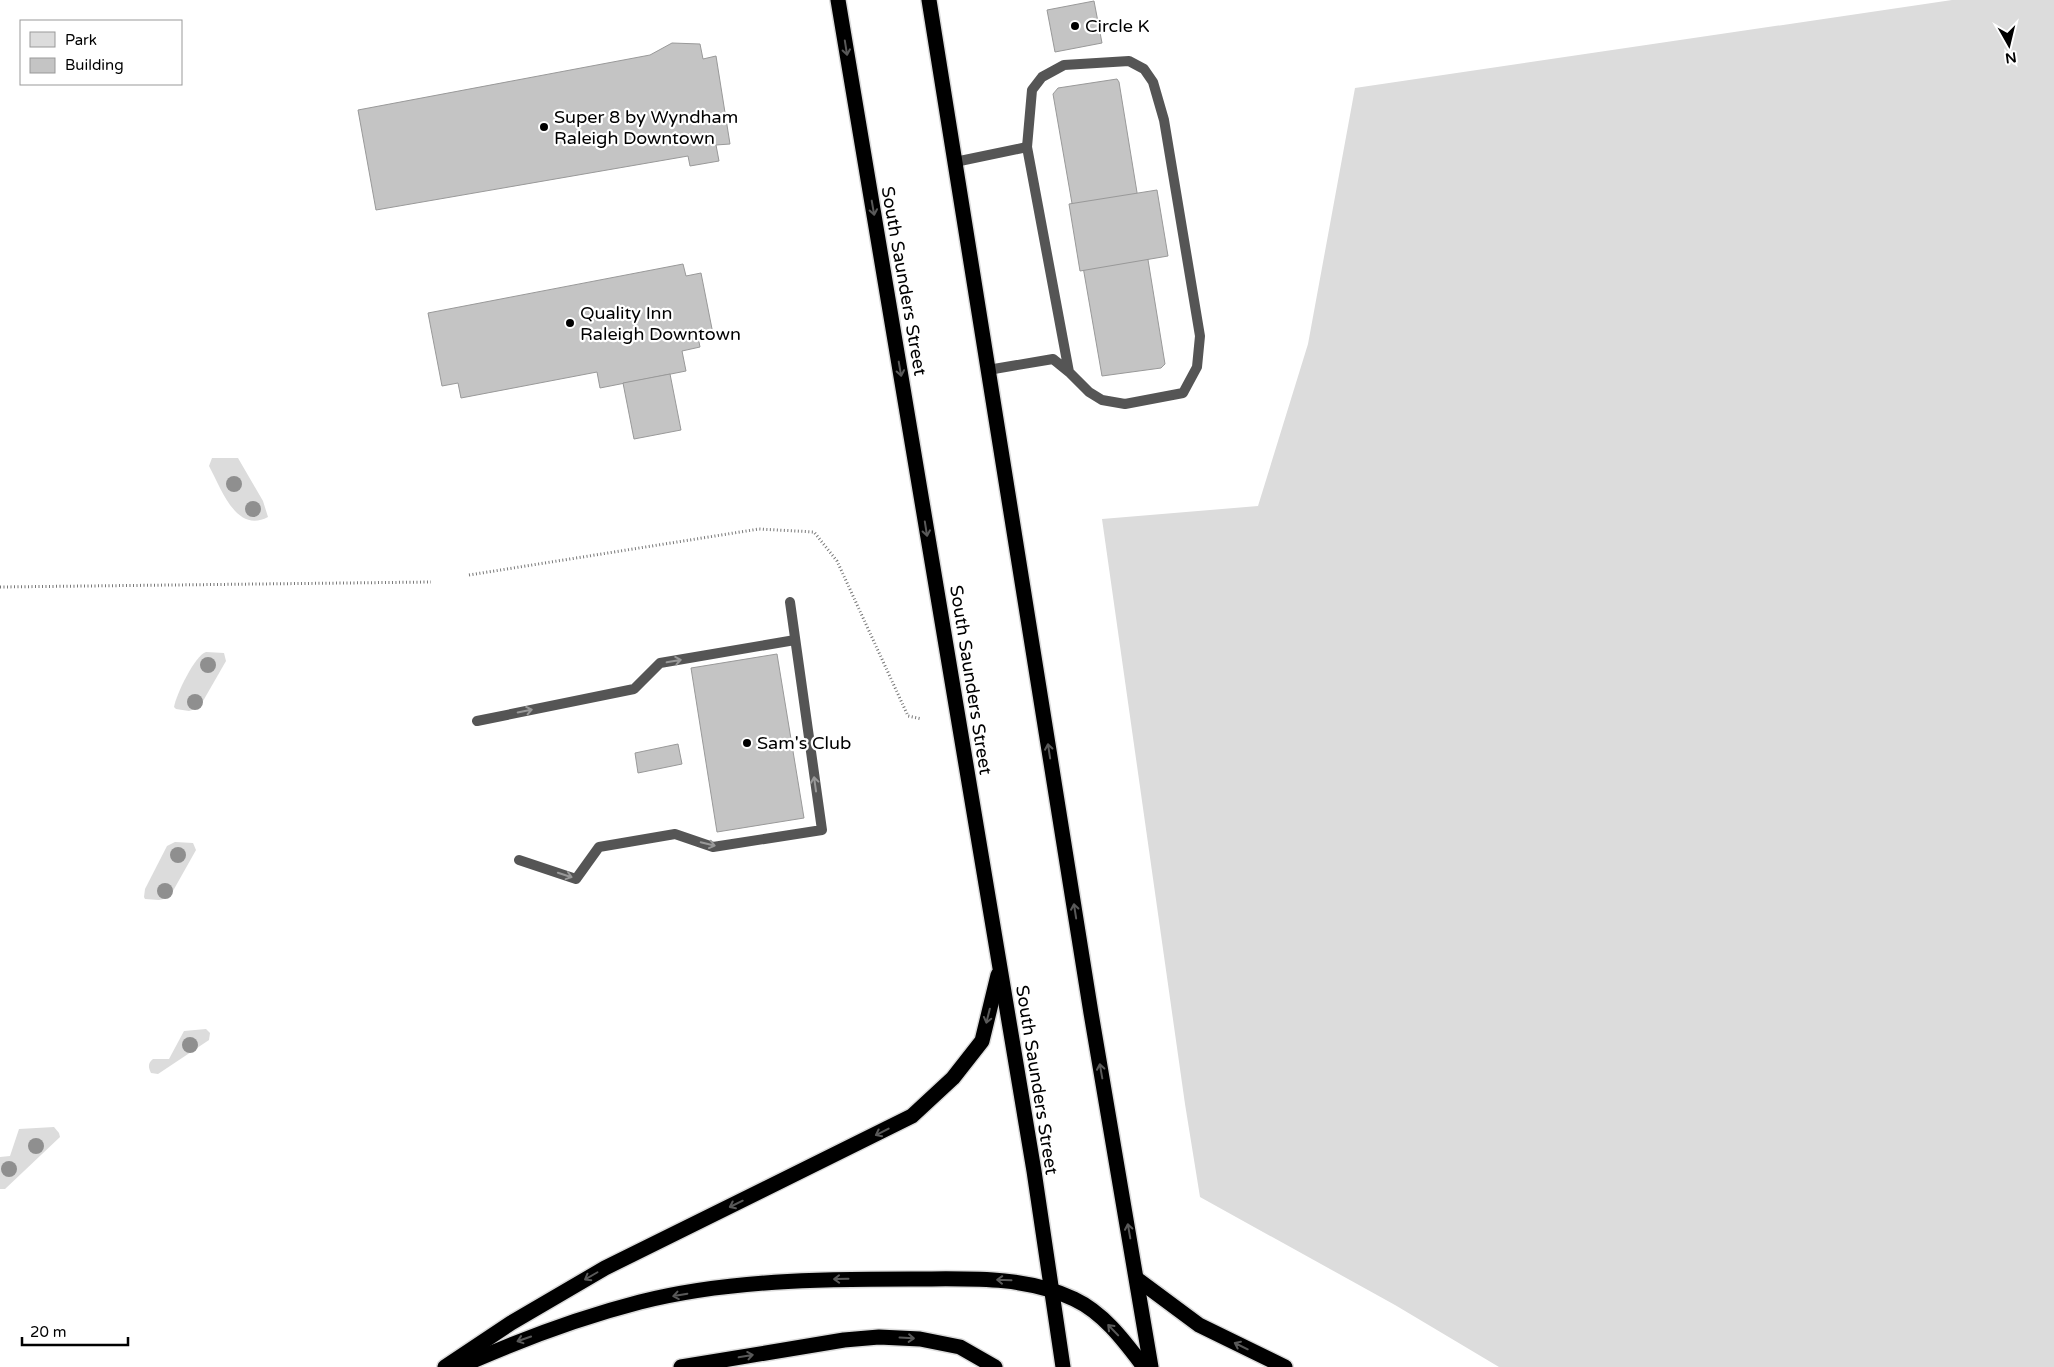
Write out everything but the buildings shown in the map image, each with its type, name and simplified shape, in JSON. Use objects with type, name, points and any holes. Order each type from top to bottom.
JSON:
[{"type":"highway","name":"South Saunders Street","points":[[838,0],[1034,1171],[1063,1367]]},
{"type":"highway","points":[[929,0],[1089,1003],[1151,1367]]},
{"type":"highway","points":[[445,1367],[511,1323],[605,1268],[912,1116],[953,1078],[982,1041],[1000,969]]},
{"type":"highway","points":[[459,1367],[506,1345],[572,1322],[641,1302],[704,1291],[772,1283],[837,1279],[1012,1280],[1074,1299],[1096,1312],[1125,1342],[1144,1367]]},
{"type":"highway","points":[[1137,1280],[1199,1325],[1284,1367]]},
{"type":"highway","points":[[681,1367],[834,1342],[879,1337],[920,1339],[960,1348],[995,1367]]},
{"type":"lane","points":[[988,370],[1052,359],[1070,372],[1089,392],[1102,400],[1125,404],[1183,393],[1196,367],[1200,336],[1164,120],[1153,82],[1144,69],[1129,61],[1064,65],[1042,77],[1032,90],[1027,146],[1070,372]]},
{"type":"lane","points":[[955,162],[1027,146]]},
{"type":"lane","points":[[519,860],[576,879],[599,847],[675,834],[713,846],[822,830],[790,602]]},
{"type":"lane","points":[[477,721],[634,689],[660,663],[795,640]]},
{"type":"path","points":[[469,575],[759,529],[814,532],[837,561],[908,716],[922,719]]},
{"type":"path","points":[[0,587],[431,582]]},
{"type":"green space","points":[[1952,0],[2054,0],[2054,1367],[1499,1367],[1395,1305],[1200,1197],[1185,1104],[1102,519],[1258,506],[1308,344],[1355,88]]},
{"type":"green space","points":[[212,458],[238,458],[263,501],[268,517],[257,521],[247,519],[238,514],[231,506],[209,466]]},
{"type":"green space","points":[[206,652],[224,653],[226,661],[199,708],[189,711],[176,709],[174,707],[175,701],[182,685],[197,660]]},
{"type":"green space","points":[[175,842],[193,843],[196,850],[169,898],[159,900],[145,899],[145,889],[167,846]]},
{"type":"green space","points":[[206,1029],[210,1033],[209,1040],[158,1074],[151,1073],[149,1069],[150,1062],[153,1059],[169,1059],[184,1031]]},
{"type":"green space","points":[[54,1127],[60,1137],[5,1189],[0,1189],[0,1157],[10,1156],[19,1129]]},
{"type":"place","name":"Circle K","points":[[1075,26]]},
{"type":"place","name":"Super 8 by Wyndham Raleigh Downtown","points":[[544,127]]},
{"type":"place","name":"Quality Inn Raleigh Downtown","points":[[570,323]]},
{"type":"place","name":"Sam's Club","points":[[747,743]]}]
